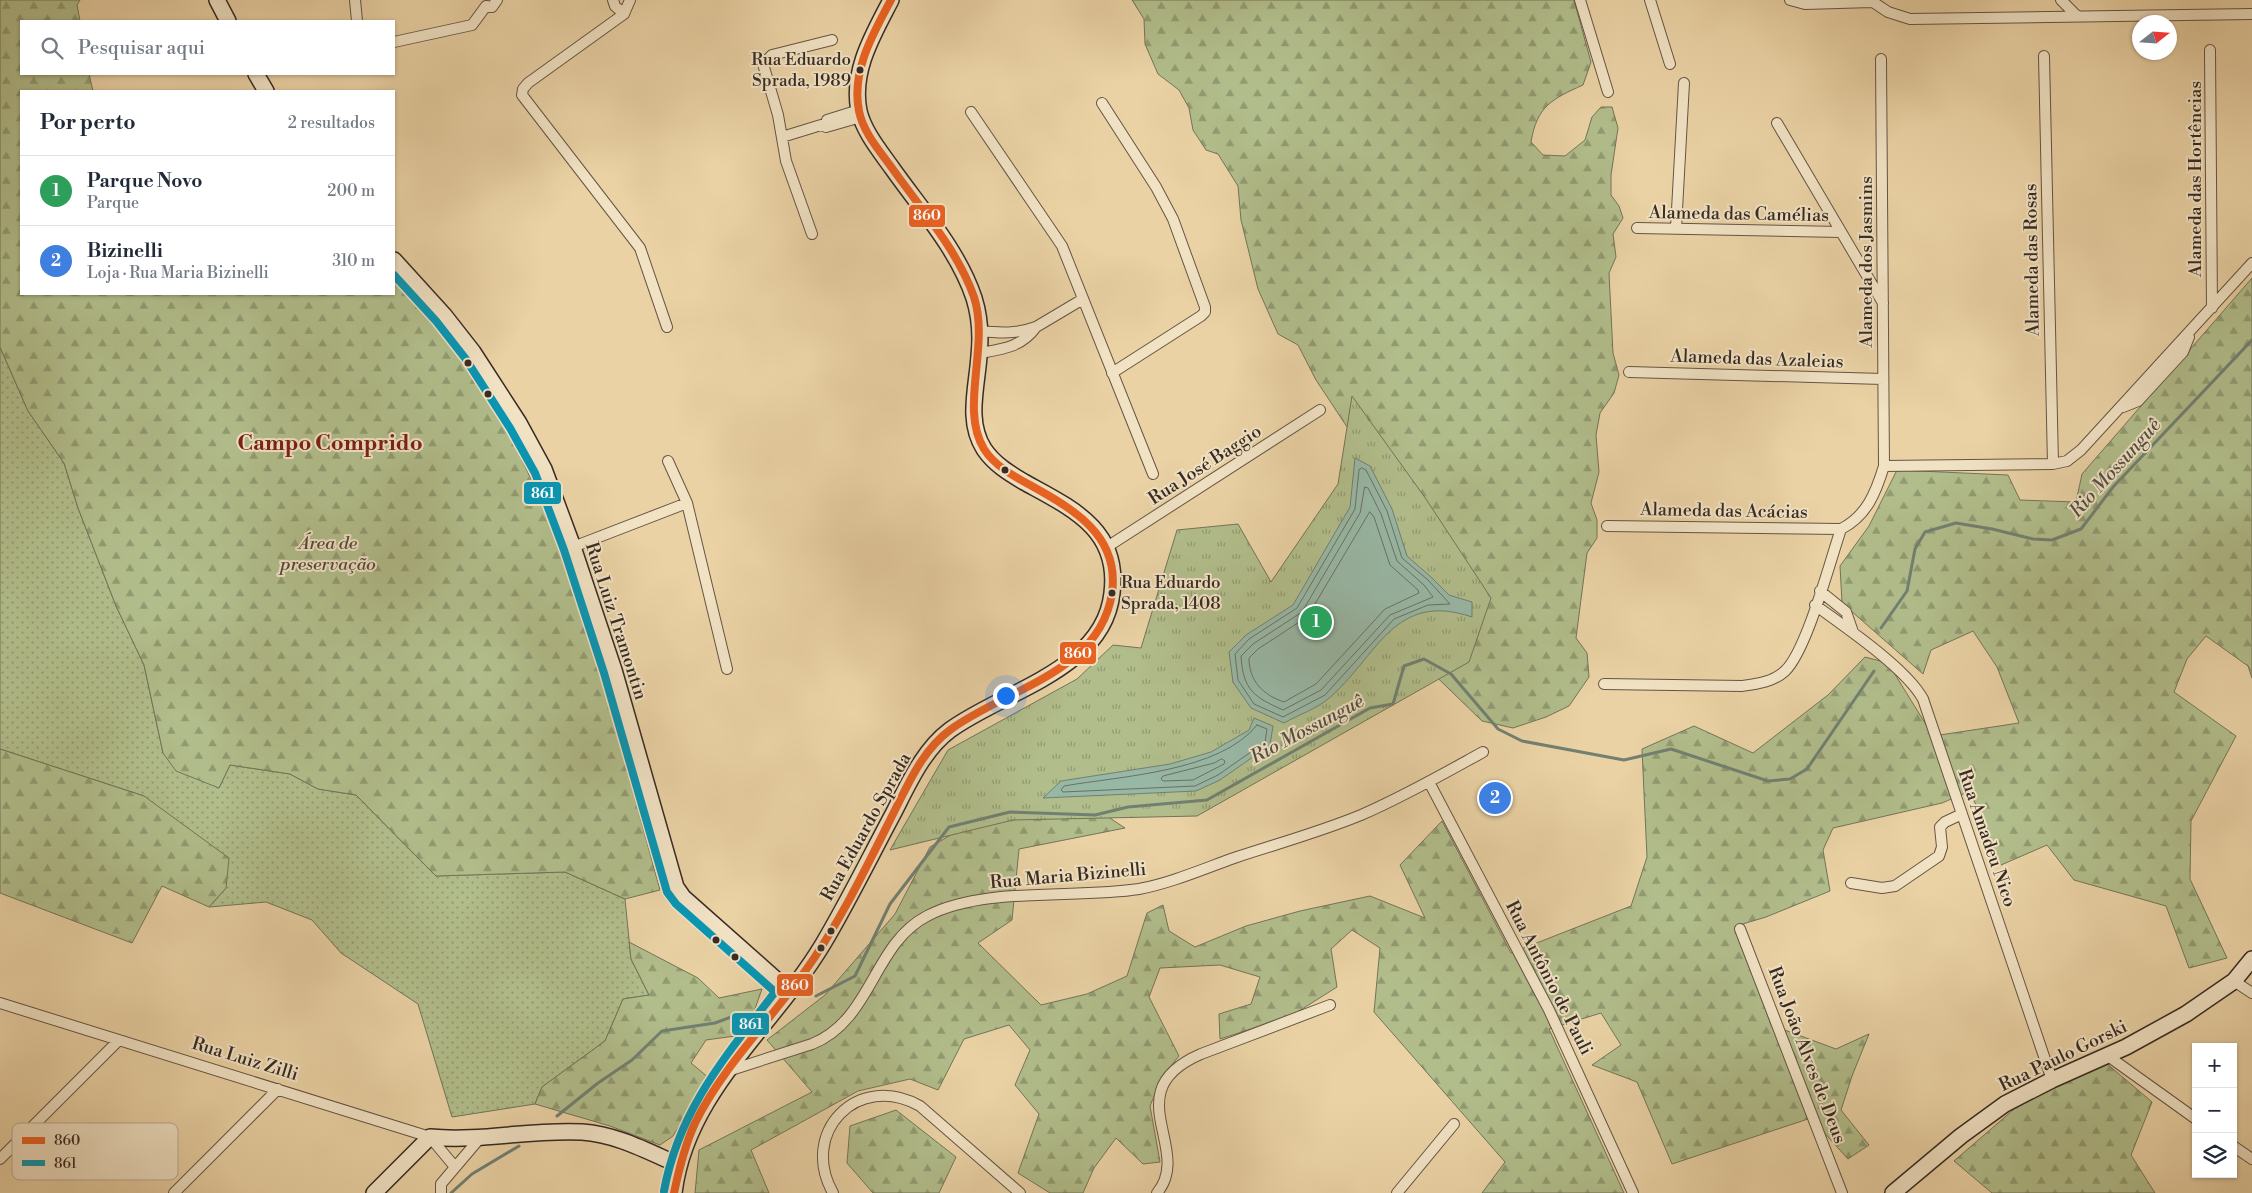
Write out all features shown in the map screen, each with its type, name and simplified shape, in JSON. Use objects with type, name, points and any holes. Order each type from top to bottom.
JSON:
[{"type":"main road","points":[[217,0],[227,20]]},
{"type":"main road","name":"Rua Eduardo Sprada","points":[[674,1193],[680,1165],[702,1113],[727,1072],[822,946],[916,770],[937,741],[963,722],[1056,670],[1080,652],[1100,630],[1111,606],[1113,572],[1106,547],[1085,518],[1006,470],[987,454],[978,436],[974,417],[980,353],[980,331],[975,302],[962,270],[879,150],[860,113],[858,83],[861,66],[890,0]]},
{"type":"main road","points":[[257,75],[265,90]]},
{"type":"main road","name":"Rua Luiz Tramontin","points":[[395,261],[444,314],[486,372],[544,469],[573,547],[614,670],[676,887],[683,896],[789,992]]},
{"type":"main road","name":"Rua Paulo Gorski","points":[[1893,1193],[1984,1118],[2025,1092],[2108,1056],[2186,1014],[2234,981],[2252,959]]},
{"type":"main road","name":"Rua Luiz Zilli","points":[[430,1137],[480,1138],[583,1132],[613,1138],[680,1165]]},
{"type":"main road","points":[[374,1193],[430,1137]]},
{"type":"street","points":[[355,0],[358,20]]},
{"type":"street","points":[[395,42],[472,25],[486,3],[492,6],[497,0]]},
{"type":"street","points":[[613,0],[615,6],[624,14]]},
{"type":"street","points":[[630,0],[624,14],[528,83],[523,89],[522,95],[640,248],[667,327]]},
{"type":"street","points":[[1580,0],[1608,92]]},
{"type":"street","points":[[1650,0],[1670,64]]},
{"type":"street","points":[[1790,0],[1806,4],[1871,1],[1888,12],[1910,19],[2252,14]]},
{"type":"street","points":[[2061,0],[2078,17]]},
{"type":"street","points":[[812,234],[786,161],[778,114],[763,64],[772,55],[832,40]]},
{"type":"street","name":"Alameda das Hortências","points":[[2210,50],[2212,308]]},
{"type":"street","name":"Alameda das Rosas","points":[[2044,56],[2053,464]]},
{"type":"street","name":"Alameda dos Jasmins","points":[[1881,59],[1884,466]]},
{"type":"street","points":[[1676,228],[1684,84]]},
{"type":"street","points":[[1102,103],[1156,187],[1173,219],[1205,307],[1205,312],[1201,316],[1112,373]]},
{"type":"street","points":[[971,112],[1055,234],[1153,474]]},
{"type":"street","points":[[782,137],[821,125],[826,127],[860,113]]},
{"type":"street","points":[[1777,123],[1883,304]]},
{"type":"street","name":"Alameda das Camélias","points":[[1637,228],[1841,232]]},
{"type":"street","points":[[1604,684],[1742,686],[1764,682],[1784,672],[1792,663],[1802,644],[1841,529],[1852,524],[1862,513],[1878,484],[1884,466],[2053,464],[2067,461],[2120,408],[2138,401],[2183,352],[2191,330],[2252,263]]},
{"type":"street","points":[[980,331],[1008,334],[1036,327],[1083,299]]},
{"type":"street","points":[[980,353],[1017,345],[1030,336],[1036,327]]},
{"type":"street","name":"Alameda das Azaleias","points":[[1629,372],[1883,378]]},
{"type":"street","name":"Rua José Baggio","points":[[1106,547],[1320,410]]},
{"type":"street","points":[[668,461],[687,503],[727,669]]},
{"type":"street","points":[[573,547],[687,503]]},
{"type":"street","name":"Alameda das Acácias","points":[[1607,526],[1841,529]]},
{"type":"street","name":"Rua Amadeu Nico","points":[[1820,591],[1846,612],[1853,632]]},
{"type":"street","name":"Rua Amadeu Nico","points":[[1815,605],[1853,632],[1919,691],[1926,706],[2052,1080]]},
{"type":"street","name":"Rua Maria Bizinelli","points":[[727,1072],[812,1044],[838,1030],[850,1017],[903,934],[927,916],[979,900],[1123,890],[1158,884],[1359,816],[1429,782],[1483,752]]},
{"type":"street","name":"Rua Antônio de Pauli","points":[[1429,782],[1549,1010],[1633,1193]]},
{"type":"street","points":[[1851,883],[1882,888],[1895,886],[1939,856],[1942,847],[1940,827],[1962,814]]},
{"type":"street","name":"Rua João Alves de Deus","points":[[1740,929],[1842,1193]]},
{"type":"street","points":[[2234,981],[2252,993]]},
{"type":"street","name":"Rua Luiz Zilli","points":[[0,1003],[430,1137]]},
{"type":"street","points":[[1157,1193],[1166,1175],[1168,1162],[1158,1104],[1166,1081],[1174,1070],[1201,1054],[1330,1005]]},
{"type":"street","points":[[36,1123],[119,1040]]},
{"type":"street","points":[[2108,1056],[2192,1116]]},
{"type":"street","points":[[174,1193],[278,1089]]},
{"type":"street","points":[[833,1193],[826,1179],[823,1164],[827,1135],[836,1118],[847,1107],[876,1095],[894,1095],[905,1098],[920,1106],[1020,1193]]},
{"type":"street","points":[[1397,1193],[1454,1124]]},
{"type":"street","points":[[430,1137],[455,1167]]},
{"type":"street","points":[[441,1193],[440,1184],[480,1138]]},
{"type":"street","points":[[0,1159],[12,1147]]},
{"type":"street","points":[[2237,1149],[2252,1159]]},
{"type":"green space","name":"Área de preservação","points":[[0,0],[80,0],[77,5],[80,20],[20,20],[20,75],[89,75],[93,90],[20,90],[20,295],[395,295],[395,278],[413,293],[501,416],[570,561],[660,890],[625,899],[565,872],[436,876],[356,795],[318,789],[290,774],[230,765],[219,788],[176,771],[163,753],[144,665],[116,606],[78,508],[64,463],[28,411],[0,347]]},
{"type":"green space","points":[[1132,0],[1574,0],[1591,62],[1583,85],[1555,100],[1542,112],[1537,120],[1531,142],[1543,155],[1565,156],[1585,140],[1592,117],[1601,107],[1612,107],[1618,128],[1611,175],[1611,195],[1619,206],[1623,218],[1613,234],[1616,257],[1609,273],[1613,353],[1619,375],[1614,393],[1600,413],[1596,435],[1599,472],[1591,503],[1597,520],[1597,538],[1587,553],[1576,638],[1587,653],[1589,677],[1569,706],[1546,717],[1513,728],[1482,721],[1417,658],[1357,442],[1316,380],[1298,345],[1278,334],[1258,289],[1241,220],[1238,186],[1218,154],[1206,150],[1193,130],[1189,108],[1179,90],[1158,74],[1145,44],[1144,19]]},
{"type":"green space","points":[[2252,278],[2252,678],[2248,666],[2206,636],[2187,659],[2174,692],[2236,736],[2191,821],[2190,879],[2227,958],[2189,968],[2166,906],[2074,880],[2047,845],[2001,865],[1970,791],[1942,803],[1833,828],[1823,850],[1830,891],[1766,917],[1736,926],[1771,1025],[1836,1049],[1869,1034],[1841,1110],[1869,1145],[1848,1159],[1811,1118],[1672,1164],[1637,1082],[1592,1065],[1621,1045],[1601,1013],[1549,1029],[1624,1193],[1482,1193],[1505,1162],[1374,1012],[1380,948],[1352,930],[1331,949],[1337,987],[1291,1016],[1220,1039],[1219,1014],[1251,1004],[1260,977],[1220,965],[1160,968],[1149,997],[1179,1056],[1162,1077],[1150,1106],[1160,1162],[1143,1164],[1116,1138],[1094,1168],[1083,1193],[1050,1193],[1018,1173],[1039,1114],[1015,1085],[1030,1050],[1009,1025],[964,1039],[938,1090],[910,1079],[858,1091],[751,1150],[769,1193],[695,1193],[699,1150],[812,1092],[767,1040],[825,995],[895,914],[930,847],[999,807],[1096,809],[1125,828],[1019,849],[1012,920],[978,943],[1041,1005],[1087,994],[1127,976],[1147,913],[1163,905],[1169,931],[1195,947],[1246,926],[1300,911],[1370,896],[1425,918],[1400,865],[1442,821],[1511,953],[1631,906],[1647,857],[1642,749],[1694,726],[1753,753],[1828,695],[1865,657],[1888,663],[1933,736],[2019,723],[1997,667],[1973,631],[1931,650],[1923,674],[1842,603],[1840,566],[1869,526],[1897,470],[2008,475],[2020,500],[2076,502],[2082,474]]},
{"type":"green space","points":[[0,347],[28,411],[64,463],[78,508],[116,606],[144,665],[163,753],[219,788],[230,765],[290,774],[318,789],[356,795],[436,876],[565,872],[625,899],[631,959],[649,995],[623,999],[605,1041],[542,1087],[535,1104],[452,1117],[418,1004],[341,953],[312,920],[266,902],[209,907],[226,888],[144,796],[0,749]]},
{"type":"green space","points":[[1352,396],[1426,499],[1491,598],[1469,662],[1197,816],[1013,820],[890,850],[948,750],[1077,679],[1113,645],[1141,648],[1177,530],[1238,524],[1271,582],[1338,484]]},
{"type":"green space","points":[[0,749],[144,796],[229,858],[226,888],[209,907],[162,886],[132,943],[0,893]]},
{"type":"green space","points":[[629,942],[698,978],[719,998],[762,989],[751,1020],[735,1036],[706,1040],[691,1063],[709,1078],[673,1136],[660,1145],[610,1126],[535,1104],[542,1087],[605,1041],[623,999],[649,995],[631,959]]},
{"type":"green space","points":[[2106,1063],[2152,1102],[2131,1155],[2155,1193],[1992,1193],[1954,1161],[2027,1098]]},
{"type":"green space","points":[[896,1110],[956,1157],[939,1193],[873,1193],[847,1163],[850,1126]]},
{"type":"water","points":[[1355,458],[1370,466],[1392,509],[1407,556],[1449,595],[1472,602],[1472,617],[1445,611],[1423,613],[1405,620],[1389,632],[1345,683],[1328,699],[1284,723],[1251,708],[1233,682],[1229,652],[1246,635],[1293,605],[1350,507]]},
{"type":"water","points":[[1254,718],[1273,726],[1270,745],[1220,780],[1196,791],[1043,798],[1061,781],[1170,764],[1211,752],[1249,730]]},
{"type":"waterway","name":"Rio Mossunguê","points":[[1881,628],[1907,591],[1915,549],[1925,532],[1956,523],[2033,539],[2052,540],[2081,529],[2113,487],[2252,340]]},
{"type":"waterway","name":"Rio Mossunguê","points":[[816,996],[855,976],[890,904],[949,827],[1010,812],[1095,815],[1128,807],[1207,800],[1370,708],[1393,704],[1404,666],[1424,659],[1451,674],[1498,729],[1522,741],[1624,760],[1671,749],[1768,781],[1790,779],[1807,769],[1874,671]]},
{"type":"waterway","name":"Rio Mossunguê","points":[[557,1116],[598,1083],[632,1060],[662,1031],[715,1023],[742,1013]]},
{"type":"waterway","name":"Rio Mossunguê","points":[[451,1193],[472,1174],[519,1146]]},
{"type":"transit line","name":"860","points":[[674,1193],[688,1140],[706,1103],[732,1065],[789,993],[816,955],[841,914],[912,776],[925,756],[950,730],[972,716],[1047,676],[1070,661],[1089,642],[1104,620],[1112,593],[1113,573],[1109,555],[1101,540],[1090,526],[1062,504],[1004,470],[988,455],[977,433],[974,415],[974,396],[979,336],[978,316],[974,297],[958,262],[926,214],[872,141],[859,111],[858,82],[865,53],[891,0]]},
{"type":"transit line","name":"861","points":[[395,276],[436,321],[465,358],[510,428],[535,473],[564,550],[604,673],[667,892],[676,904],[775,992],[722,1061],[693,1109],[671,1162],[664,1191]]},
{"type":"place","name":"Rua Eduardo Sprada, 1989","points":[[860,70]]},
{"type":"place","name":"Rua Eduardo Sprada, 1408","points":[[1112,593]]},
{"type":"place","name":"Parque Novo","points":[[1316,622]]},
{"type":"place","name":"Bizinelli","points":[[1495,798]]},
{"type":"district","name":"Campo Comprido","points":[[330,443]]}]
